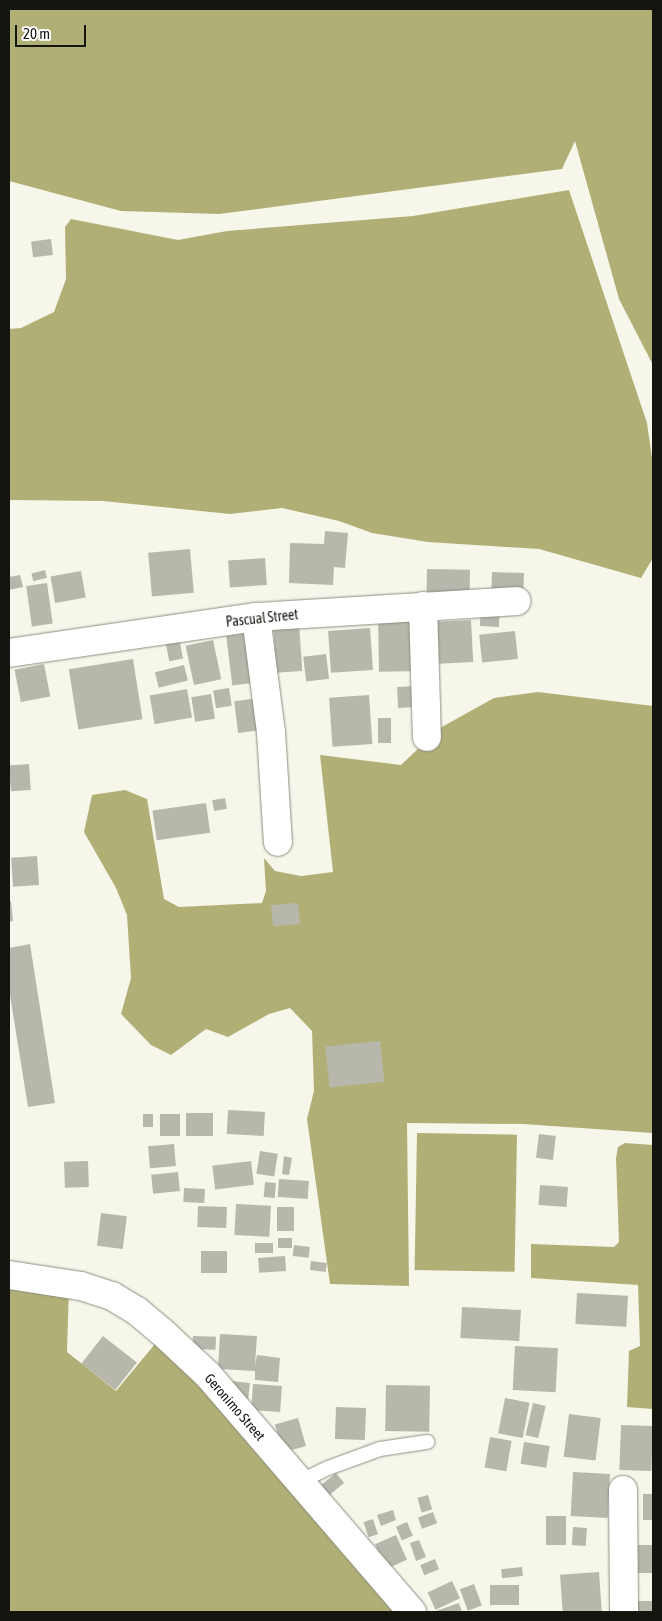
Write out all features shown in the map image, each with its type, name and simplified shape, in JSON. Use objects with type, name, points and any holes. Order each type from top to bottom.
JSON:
[{"type":"street","name":"Pascual Street","points":[[9,653],[256,617],[517,601]]},
{"type":"street","points":[[423,606],[427,737]]},
{"type":"street","points":[[256,617],[271,732],[278,842]]},
{"type":"street","name":"Geronimo Street","points":[[9,1275],[81,1286],[112,1296],[137,1311],[208,1375],[412,1612]]},
{"type":"street","points":[[623,1490],[624,1612]]},
{"type":"lane","points":[[299,1482],[328,1468],[380,1450],[427,1442]]},
{"type":"shaded area","points":[[9,9],[653,9],[653,365],[619,299],[575,141],[562,169],[219,214],[121,211],[9,181]]},
{"type":"shaded area","points":[[569,190],[647,423],[653,465],[653,558],[641,578],[539,549],[428,542],[372,533],[339,521],[282,508],[230,514],[103,501],[9,500],[9,329],[21,328],[54,312],[66,279],[65,227],[71,219],[178,240],[227,231],[413,216]]},
{"type":"shaded area","points":[[538,692],[653,706],[653,1133],[523,1124],[407,1123],[409,1286],[330,1284],[307,1119],[314,1091],[312,1031],[290,1008],[269,1014],[228,1037],[206,1029],[171,1055],[151,1045],[121,1014],[131,978],[127,915],[116,888],[84,832],[92,795],[125,790],[147,799],[164,899],[179,907],[262,903],[266,891],[264,858],[275,871],[301,876],[333,872],[320,755],[401,765],[440,728],[494,698]]},
{"type":"shaded area","points":[[417,1133],[517,1135],[515,1272],[415,1270]]},
{"type":"shaded area","points":[[625,1143],[653,1145],[653,1409],[627,1407],[629,1351],[640,1346],[638,1285],[531,1278],[531,1244],[614,1247],[619,1242],[616,1158],[618,1147]]},
{"type":"shaded area","points":[[9,1280],[69,1287],[67,1352],[116,1391],[160,1338],[404,1612],[9,1612]]},
{"type":"building","points":[[51,239],[53,255],[33,257],[31,241]]},
{"type":"building","points":[[325,531],[348,533],[345,568],[334,567],[333,585],[289,583],[290,543],[324,544]]},
{"type":"building","points":[[190,549],[194,593],[152,596],[148,553]]},
{"type":"building","points":[[265,558],[267,585],[230,588],[228,561]]},
{"type":"building","points":[[427,569],[470,570],[470,595],[427,594]]},
{"type":"building","points":[[45,570],[47,578],[33,581],[31,573]]},
{"type":"building","points":[[81,571],[86,598],[55,603],[50,576]]},
{"type":"building","points":[[492,572],[524,573],[523,593],[491,592]]},
{"type":"building","points":[[20,575],[23,587],[9,590],[9,577]]},
{"type":"building","points":[[47,583],[53,624],[32,627],[26,586]]},
{"type":"building","points":[[481,605],[500,606],[499,627],[480,626]]},
{"type":"building","points":[[420,614],[421,671],[379,672],[378,615]]},
{"type":"building","points":[[471,620],[473,662],[439,664],[437,622]]},
{"type":"building","points":[[299,623],[302,671],[276,673],[273,625]]},
{"type":"building","points":[[370,628],[373,670],[331,673],[328,631]]},
{"type":"building","points":[[515,631],[518,659],[482,663],[479,635]]},
{"type":"building","points":[[257,632],[263,682],[232,685],[226,636]]},
{"type":"building","points":[[179,638],[183,659],[169,661],[165,641]]},
{"type":"building","points":[[213,640],[221,679],[194,685],[186,646]]},
{"type":"building","points":[[326,654],[329,679],[306,682],[303,657]]},
{"type":"building","points":[[133,659],[143,719],[78,729],[69,669]]},
{"type":"building","points":[[44,664],[50,696],[21,702],[15,670]]},
{"type":"building","points":[[184,665],[188,681],[159,688],[155,672]]},
{"type":"building","points":[[417,686],[418,707],[398,708],[397,687]]},
{"type":"building","points":[[229,688],[232,706],[216,708],[213,691]]},
{"type":"building","points":[[187,689],[192,718],[155,724],[150,696]]},
{"type":"building","points":[[211,694],[215,719],[195,722],[191,697]]},
{"type":"building","points":[[369,695],[372,744],[333,747],[329,698]]},
{"type":"building","points":[[261,698],[265,730],[238,733],[234,701]]},
{"type":"building","points":[[378,718],[391,718],[391,743],[378,743]]},
{"type":"building","points":[[29,764],[31,790],[11,791],[9,765]]},
{"type":"building","points":[[225,798],[227,809],[214,811],[212,800]]},
{"type":"building","points":[[206,803],[210,833],[157,840],[153,811]]},
{"type":"building","points":[[37,856],[39,885],[13,887],[11,858]]},
{"type":"building","points":[[9,901],[11,901],[13,921],[9,922]]},
{"type":"building","points":[[298,903],[300,924],[273,926],[271,905]]},
{"type":"building","points":[[30,944],[55,1103],[28,1107],[9,989],[9,948]]},
{"type":"building","points":[[380,1041],[384,1082],[330,1088],[325,1047]]},
{"type":"building","points":[[228,1110],[265,1112],[264,1136],[227,1134]]},
{"type":"building","points":[[186,1113],[213,1113],[213,1136],[186,1136]]},
{"type":"building","points":[[143,1114],[153,1114],[153,1127],[143,1127]]},
{"type":"building","points":[[160,1114],[180,1114],[180,1136],[160,1136]]},
{"type":"building","points":[[539,1134],[556,1136],[553,1160],[536,1158]]},
{"type":"building","points":[[174,1144],[176,1166],[150,1168],[148,1146]]},
{"type":"building","points":[[260,1151],[278,1154],[274,1177],[256,1174]]},
{"type":"building","points":[[284,1156],[292,1158],[289,1175],[282,1174]]},
{"type":"building","points":[[88,1161],[89,1187],[65,1188],[64,1162]]},
{"type":"building","points":[[251,1161],[254,1185],[215,1190],[212,1166]]},
{"type":"building","points":[[178,1172],[180,1191],[153,1194],[151,1175]]},
{"type":"building","points":[[279,1179],[309,1181],[308,1199],[278,1197]]},
{"type":"building","points":[[265,1182],[276,1183],[275,1198],[264,1197]]},
{"type":"building","points":[[540,1185],[568,1187],[567,1207],[539,1205]]},
{"type":"building","points":[[184,1188],[205,1189],[204,1203],[183,1202]]},
{"type":"building","points":[[236,1204],[271,1206],[269,1237],[234,1235]]},
{"type":"building","points":[[198,1206],[227,1207],[226,1228],[197,1227]]},
{"type":"building","points":[[277,1207],[294,1207],[294,1231],[277,1231]]},
{"type":"building","points":[[101,1213],[127,1216],[123,1249],[97,1246]]},
{"type":"building","points":[[278,1238],[292,1238],[292,1248],[278,1248]]},
{"type":"building","points":[[255,1243],[273,1243],[273,1253],[255,1253]]},
{"type":"building","points":[[294,1245],[310,1247],[309,1258],[293,1256]]},
{"type":"building","points":[[201,1251],[227,1251],[227,1273],[201,1273]]},
{"type":"building","points":[[285,1256],[286,1271],[259,1273],[258,1258]]},
{"type":"building","points":[[311,1261],[327,1263],[326,1272],[310,1270]]},
{"type":"building","points":[[577,1293],[628,1296],[626,1327],[575,1324]]},
{"type":"building","points":[[462,1307],[521,1310],[519,1341],[460,1338]]},
{"type":"building","points":[[220,1334],[257,1336],[255,1365],[257,1355],[280,1358],[278,1382],[255,1380],[255,1371],[218,1369]]},
{"type":"building","points":[[103,1336],[137,1362],[115,1390],[81,1364]]},
{"type":"building","points":[[193,1336],[216,1337],[216,1350],[193,1349]]},
{"type":"building","points":[[515,1346],[558,1348],[556,1392],[513,1390]]},
{"type":"building","points":[[231,1381],[250,1383],[248,1400],[229,1398]]},
{"type":"building","points":[[253,1384],[282,1386],[280,1412],[251,1410]]},
{"type":"building","points":[[386,1385],[430,1386],[429,1432],[385,1431]]},
{"type":"building","points":[[505,1398],[530,1403],[523,1438],[498,1433]]},
{"type":"building","points":[[533,1403],[546,1406],[538,1438],[526,1435]]},
{"type":"building","points":[[336,1407],[366,1408],[365,1440],[335,1439]]},
{"type":"building","points":[[569,1414],[601,1418],[596,1461],[564,1457]]},
{"type":"building","points":[[298,1418],[306,1446],[283,1452],[275,1425]]},
{"type":"building","points":[[621,1425],[653,1426],[651,1471],[619,1470]]},
{"type":"building","points":[[490,1437],[512,1441],[506,1471],[485,1468]]},
{"type":"building","points":[[524,1442],[550,1446],[546,1468],[521,1464]]},
{"type":"building","points":[[573,1472],[610,1474],[608,1518],[571,1516]]},
{"type":"building","points":[[336,1473],[344,1483],[328,1496],[320,1486]]},
{"type":"building","points":[[643,1494],[653,1494],[653,1520],[643,1520]]},
{"type":"building","points":[[428,1495],[432,1509],[422,1512],[417,1498]]},
{"type":"building","points":[[393,1510],[396,1520],[381,1526],[377,1515]]},
{"type":"building","points":[[433,1512],[437,1523],[422,1529],[418,1517]]},
{"type":"building","points":[[546,1516],[566,1516],[566,1545],[546,1545]]},
{"type":"building","points":[[373,1519],[378,1534],[368,1537],[363,1522]]},
{"type":"building","points":[[407,1522],[413,1536],[402,1540],[396,1527]]},
{"type":"building","points":[[573,1527],[587,1528],[586,1546],[572,1545]]},
{"type":"building","points":[[396,1535],[407,1560],[386,1569],[375,1544]]},
{"type":"building","points":[[419,1540],[426,1557],[416,1561],[410,1543]]},
{"type":"building","points":[[632,1545],[653,1545],[653,1573],[632,1573]]},
{"type":"building","points":[[435,1559],[439,1569],[424,1575],[420,1565]]},
{"type":"building","points":[[522,1567],[523,1576],[502,1578],[501,1569]]},
{"type":"building","points":[[599,1572],[602,1612],[563,1612],[560,1575]]},
{"type":"building","points":[[452,1581],[460,1598],[436,1610],[428,1592]]},
{"type":"building","points":[[474,1584],[482,1606],[468,1611],[460,1589]]},
{"type":"building","points":[[490,1585],[519,1585],[519,1605],[490,1605]]},
{"type":"building","points":[[633,1601],[653,1601],[653,1612],[633,1612]]},
{"type":"building","points":[[459,1603],[462,1612],[433,1612]]}]
